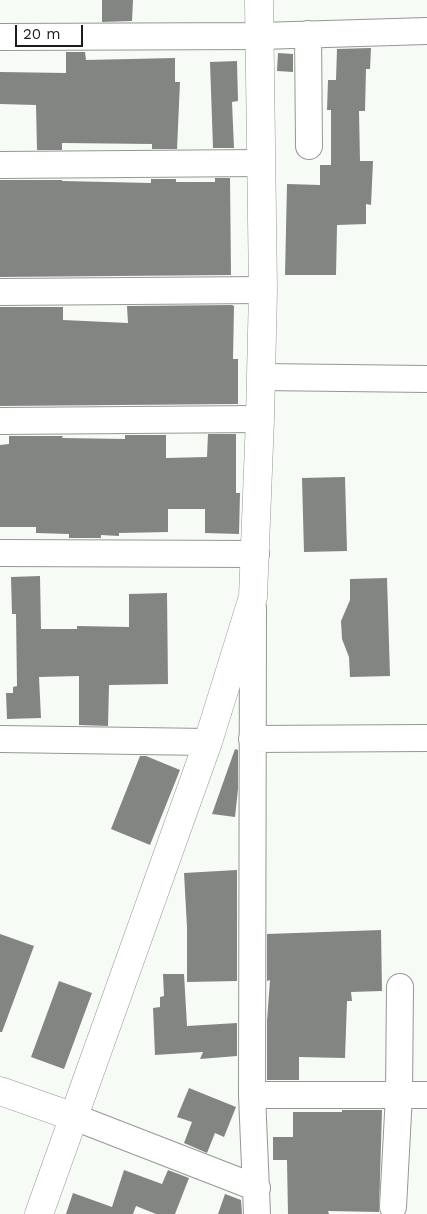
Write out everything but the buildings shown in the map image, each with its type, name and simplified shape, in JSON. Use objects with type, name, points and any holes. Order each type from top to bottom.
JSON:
[{"type":"street","points":[[257,1214],[252,1095],[252,739],[253,597],[256,554],[263,290],[260,0]]},
{"type":"street","points":[[0,37],[260,36],[427,31]]},
{"type":"street","points":[[308,34],[309,146]]},
{"type":"street","points":[[0,164],[261,163]]},
{"type":"street","points":[[0,292],[263,290]]},
{"type":"street","points":[[261,377],[427,378]]},
{"type":"street","points":[[0,421],[260,420]]},
{"type":"street","points":[[0,553],[256,554]]},
{"type":"street","points":[[39,1214],[208,742],[253,597]]},
{"type":"street","points":[[252,739],[427,738]]},
{"type":"street","points":[[0,739],[208,742]]},
{"type":"street","points":[[393,1207],[399,1095],[400,987]]},
{"type":"street","points":[[0,1090],[257,1188]]},
{"type":"street","points":[[252,1095],[427,1095]]}]
